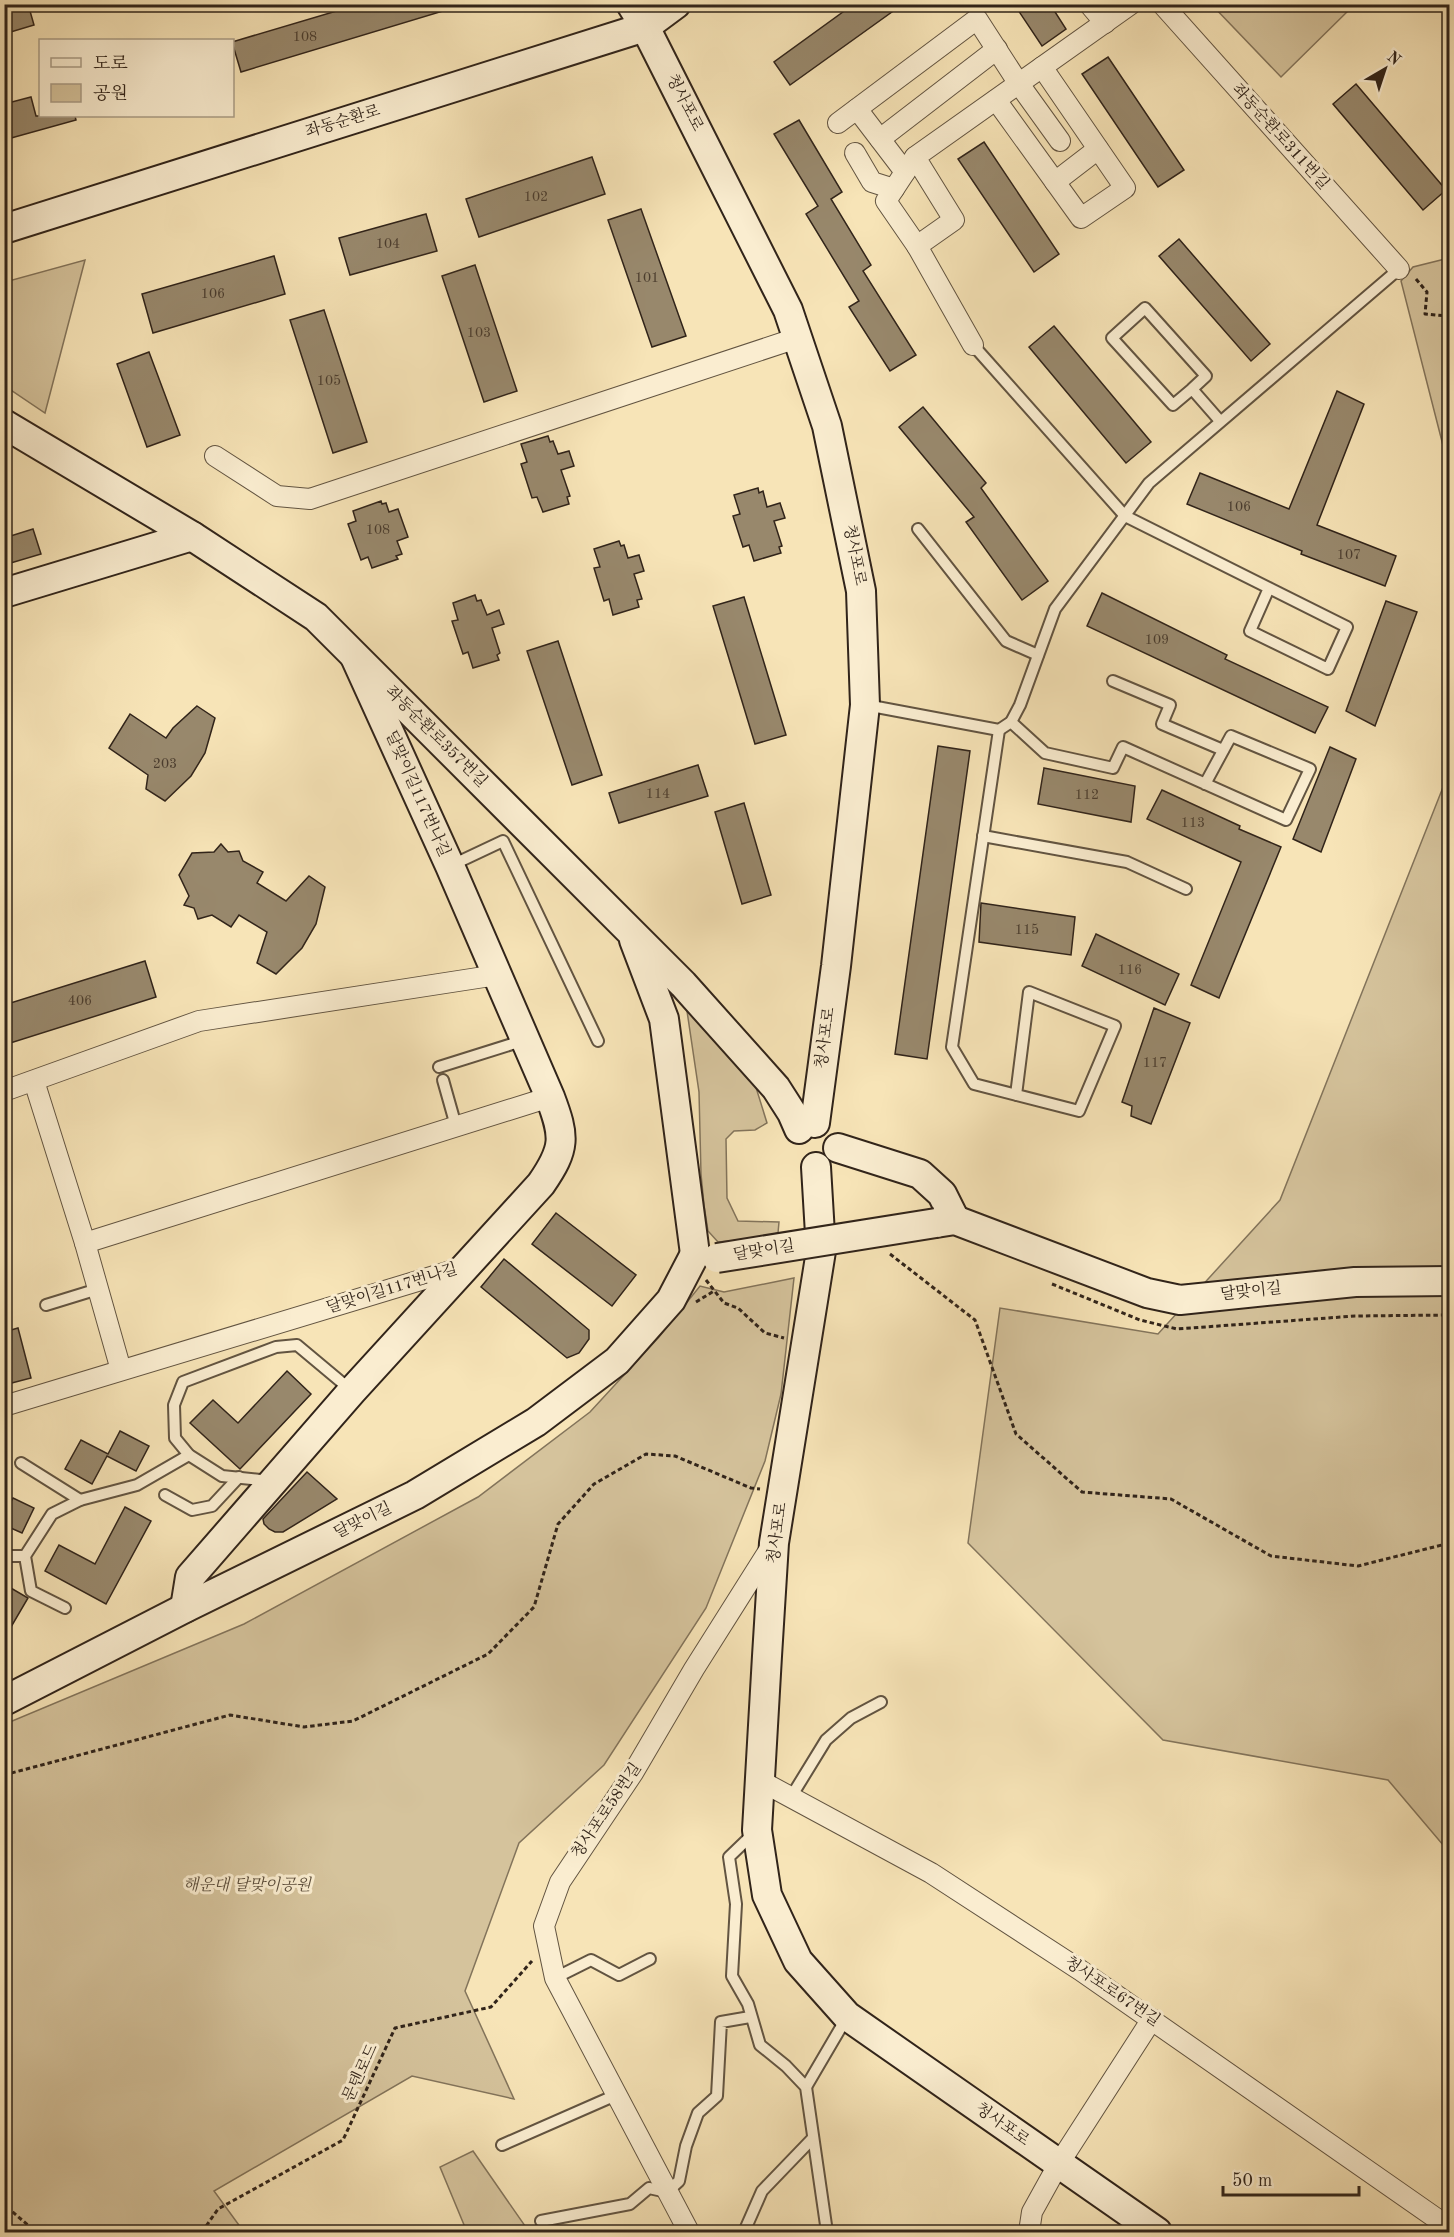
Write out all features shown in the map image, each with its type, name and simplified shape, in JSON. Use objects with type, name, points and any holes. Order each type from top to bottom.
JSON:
[{"type":"street","name":"좌동순환로","points":[[4,229],[676,4]]},
{"type":"street","points":[[1089,4],[1105,23]]},
{"type":"street","points":[[973,345],[916,246],[886,201],[910,165],[996,100],[1131,4]]},
{"type":"street","name":"좌동순환로311번길","points":[[1162,4],[1398,269]]},
{"type":"street","name":"청사포로","points":[[638,16],[788,310],[827,426],[861,591],[866,705],[834,977],[807,1126]]},
{"type":"street","points":[[838,123],[978,19],[1019,84],[1060,141]]},
{"type":"street","points":[[880,139],[997,50]]},
{"type":"street","points":[[996,100],[1081,218],[1125,188],[1042,67]]},
{"type":"street","points":[[857,109],[880,139],[910,165],[954,220],[916,246]]},
{"type":"street","points":[[1055,182],[1098,149]]},
{"type":"street","points":[[855,153],[872,183],[894,189]]},
{"type":"street","points":[[215,456],[277,496],[310,500],[797,338]]},
{"type":"street","name":"좌동순환로357번길","points":[[4,424],[192,536],[316,617],[630,928],[776,1088],[792,1113],[807,1126]]},
{"type":"street","points":[[4,593],[192,536]]},
{"type":"street","name":"달맞이길117번나길","points":[[4,1406],[464,1267],[541,1184],[552,1168],[561,1146],[561,1126],[550,1097],[450,866],[355,657]]},
{"type":"street","points":[[630,928],[664,1019],[706,1256]]},
{"type":"street","points":[[4,1091],[199,1021],[497,975]]},
{"type":"street","points":[[34,1081],[85,1243],[121,1370]]},
{"type":"street","points":[[85,1243],[550,1097]]},
{"type":"street","points":[[838,1148],[833,1158],[825,1164],[816,1167],[807,1166],[799,1160],[794,1149],[794,1138],[807,1126],[830,1131],[838,1148],[920,1174],[942,1194],[946,1222]]},
{"type":"street","name":"청사포로","points":[[816,1167],[821,1251],[774,1543],[757,1830],[767,1895],[798,1961],[847,2016],[1157,2232]]},
{"type":"street","name":"달맞이길","points":[[4,1701],[184,1608],[415,1495],[536,1422],[617,1361],[706,1256],[946,1222],[1147,1293],[1180,1300],[1355,1282],[1449,1281]]},
{"type":"street","points":[[184,1608],[190,1576],[464,1267]]},
{"type":"street","name":"청사포로58번길","points":[[689,2232],[555,1978],[544,1926],[560,1882],[633,1773],[694,1669],[774,1543]]},
{"type":"street","name":"청사포로67번길","points":[[759,1780],[931,1873],[1152,2019],[1449,2228]]},
{"type":"street","points":[[1029,2232],[1032,2212],[1058,2164],[1152,2019]]},
{"type":"lane","points":[[866,705],[999,730],[1011,722],[1020,705],[1055,609],[1149,483],[1398,269]]},
{"type":"lane","points":[[1145,308],[1206,376],[1192,389],[1173,405],[1112,338],[1145,308]]},
{"type":"lane","points":[[973,345],[1125,516],[1269,588],[1347,627],[1328,669],[1250,631],[1269,588]]},
{"type":"lane","points":[[1192,389],[1220,421]]},
{"type":"lane","points":[[918,529],[1006,640],[1038,655]]},
{"type":"lane","points":[[1113,681],[1170,705],[1162,724],[1222,750]]},
{"type":"lane","points":[[1011,722],[1045,753],[1113,768],[1123,747],[1205,784],[1286,820],[1310,769],[1231,736],[1205,784]]},
{"type":"lane","points":[[999,730],[952,1047],[974,1084],[1016,1095],[1079,1111],[1115,1026],[1029,992],[1016,1095]]},
{"type":"lane","points":[[982,836],[1126,862],[1186,889]]},
{"type":"lane","points":[[450,866],[503,842],[598,1041]]},
{"type":"lane","points":[[439,1067],[525,1040]]},
{"type":"lane","points":[[442,1080],[456,1126]]},
{"type":"lane","points":[[46,1305],[98,1288]]},
{"type":"lane","points":[[272,1481],[222,1476],[189,1455],[175,1438],[174,1405],[183,1382],[276,1347],[297,1345],[352,1391]]},
{"type":"lane","points":[[65,1608],[31,1591],[25,1556],[52,1514],[80,1500],[137,1485],[189,1455]]},
{"type":"lane","points":[[21,1463],[80,1500]]},
{"type":"lane","points":[[165,1495],[192,1510],[212,1506],[239,1477]]},
{"type":"lane","points":[[4,1556],[25,1556]]},
{"type":"lane","points":[[791,1797],[826,1740],[851,1718],[882,1702]]},
{"type":"lane","points":[[757,1830],[729,1857],[736,1904],[732,1976],[748,2004],[760,2045],[786,2066],[806,2087],[827,2232]]},
{"type":"lane","points":[[555,1978],[591,1960],[620,1975],[650,1959]]},
{"type":"lane","points":[[806,2087],[847,2016]]},
{"type":"lane","points":[[541,2221],[630,2204],[649,2188],[668,2192],[679,2181],[686,2145],[698,2113],[717,2096],[721,2022],[750,2017]]},
{"type":"lane","points":[[502,2145],[616,2095]]},
{"type":"lane","points":[[744,2232],[762,2191],[813,2138]]},
{"type":"path","points":[[1421,287],[1426,292],[1425,314],[1448,317]]},
{"type":"path","points":[[880,1254],[890,1254],[975,1320],[1016,1434],[1082,1492],[1171,1499],[1271,1556],[1358,1566],[1449,1544]]},
{"type":"path","points":[[711,1286],[724,1303],[738,1308],[765,1333],[784,1338]]},
{"type":"path","points":[[694,1303],[714,1291]]},
{"type":"path","points":[[4,1774],[230,1715],[304,1727],[353,1721],[488,1654],[534,1607],[558,1524],[594,1484],[646,1454],[675,1456],[751,1488],[765,1489]]},
{"type":"path","name":"문텐로드","points":[[202,2232],[218,2209],[343,2140],[395,2028],[491,2007],[548,1944]]},
{"type":"path","points":[[4,2200],[8,2208],[36,2232]]},
{"type":"green space","points":[[1212,5],[1354,5],[1281,77]]},
{"type":"green space","points":[[1449,258],[1449,469],[1401,281],[1413,267]]},
{"type":"green space","points":[[85,260],[45,413],[5,386],[5,282]]},
{"type":"green space","points":[[1449,772],[1449,1852],[1388,1780],[1163,1740],[968,1543],[1000,1308],[1158,1334],[1280,1200]]},
{"type":"green space","points":[[687,1011],[697,1016],[754,1081],[767,1123],[755,1130],[734,1131],[726,1139],[727,1198],[738,1221],[779,1222],[778,1233],[752,1239],[718,1242],[708,1231],[701,1174],[699,1092]]},
{"type":"green space","name":"해운대 달맞이공원","points":[[794,1278],[781,1394],[765,1461],[706,1608],[604,1765],[519,1843],[465,1991],[514,2099],[412,2076],[214,2191],[244,2232],[5,2232],[5,1724],[244,1624],[478,1497],[590,1412],[659,1337],[700,1286],[724,1292]]},
{"type":"green space","points":[[473,2151],[525,2226],[541,2232],[467,2232],[440,2167]]},
{"type":"building","points":[[4,4],[28,4],[34,25],[4,34]]},
{"type":"building","points":[[360,4],[453,4],[453,8],[241,72],[234,41]]},
{"type":"building","points":[[854,4],[903,4],[790,85],[774,62]]},
{"type":"building","points":[[1014,4],[1050,4],[1066,29],[1042,46]]},
{"type":"building","points":[[1108,57],[1184,170],[1158,187],[1082,74]]},
{"type":"building","points":[[1356,84],[1446,190],[1423,210],[1333,104]]},
{"type":"building","points":[[31,97],[36,116],[75,117],[76,120],[4,140],[4,104]]},
{"type":"building","points":[[799,120],[842,192],[831,199],[871,265],[863,271],[916,355],[890,371],[849,307],[859,301],[806,214],[818,206],[774,134]]},
{"type":"building","points":[[984,142],[1059,254],[1034,272],[958,159]]},
{"type":"building","points":[[592,157],[605,194],[479,237],[466,199]]},
{"type":"building","points":[[641,209],[686,336],[652,347],[608,220]]},
{"type":"building","points":[[426,214],[437,251],[350,275],[339,238]]},
{"type":"building","points":[[1179,239],[1270,344],[1251,361],[1159,256]]},
{"type":"building","points":[[274,256],[285,294],[153,333],[142,294]]},
{"type":"building","points":[[475,265],[517,391],[484,402],[442,276]]},
{"type":"building","points":[[324,310],[367,442],[333,453],[290,320]]},
{"type":"building","points":[[1054,326],[1151,442],[1126,463],[1029,347]]},
{"type":"building","points":[[149,352],[180,435],[147,447],[117,364]]},
{"type":"building","points":[[1337,391],[1364,404],[1317,525],[1396,556],[1385,586],[1301,554],[1302,551],[1187,504],[1200,473],[1289,509]]},
{"type":"building","points":[[923,407],[986,483],[981,488],[1048,581],[1022,600],[966,522],[974,517],[899,427]]},
{"type":"building","points":[[548,436],[550,442],[553,441],[558,454],[569,451],[574,466],[561,470],[570,496],[567,497],[569,504],[543,512],[537,497],[532,498],[521,464],[527,462],[521,444]]},
{"type":"building","points":[[758,488],[759,493],[763,491],[767,507],[780,503],[785,518],[774,521],[782,546],[779,547],[781,553],[754,561],[749,545],[743,547],[733,516],[740,514],[734,495]]},
{"type":"building","points":[[381,501],[382,504],[386,503],[389,512],[398,509],[408,537],[397,541],[402,554],[396,556],[398,559],[372,568],[368,557],[361,560],[348,524],[356,521],[353,511]]},
{"type":"building","points":[[33,529],[41,554],[4,565],[4,538]]},
{"type":"building","points":[[619,541],[621,546],[624,545],[628,558],[639,555],[644,571],[634,574],[642,599],[637,600],[639,607],[613,615],[609,599],[604,601],[594,568],[600,567],[594,549]]},
{"type":"building","points":[[1102,593],[1227,655],[1225,659],[1328,707],[1315,733],[1087,626]]},
{"type":"building","points":[[475,595],[477,601],[481,600],[487,615],[499,610],[504,624],[492,628],[500,653],[497,655],[499,660],[473,668],[468,652],[463,654],[452,621],[458,620],[453,603]]},
{"type":"building","points":[[744,597],[786,735],[755,744],[713,606]]},
{"type":"building","points":[[1386,601],[1417,612],[1375,726],[1346,711]]},
{"type":"building","points":[[558,641],[602,775],[572,785],[527,651]]},
{"type":"building","points":[[197,706],[215,718],[205,753],[191,776],[165,801],[146,789],[148,775],[109,748],[130,714],[166,738],[173,728]]},
{"type":"building","points":[[938,746],[970,751],[927,1059],[895,1054]]},
{"type":"building","points":[[1330,747],[1356,759],[1321,852],[1293,839]]},
{"type":"building","points":[[698,765],[708,796],[619,823],[609,793]]},
{"type":"building","points":[[1044,768],[1135,786],[1131,822],[1038,804]]},
{"type":"building","points":[[1162,790],[1240,826],[1239,829],[1281,847],[1219,998],[1191,985],[1241,862],[1147,819]]},
{"type":"building","points":[[744,803],[771,895],[742,904],[715,812]]},
{"type":"building","points":[[221,844],[228,852],[239,851],[243,861],[263,872],[257,883],[286,901],[309,876],[325,887],[316,924],[302,948],[276,974],[257,963],[267,932],[239,915],[231,927],[212,915],[198,919],[194,908],[184,905],[189,896],[179,875],[192,853],[214,852]]},
{"type":"building","points":[[981,903],[1075,917],[1071,955],[979,942]]},
{"type":"building","points":[[1096,934],[1179,974],[1165,1005],[1082,966]]},
{"type":"building","points":[[145,961],[156,997],[4,1045],[4,1005]]},
{"type":"building","points":[[1154,1008],[1190,1023],[1151,1124],[1131,1116],[1132,1106],[1122,1102]]},
{"type":"building","points":[[556,1213],[636,1275],[612,1306],[532,1244]]},
{"type":"building","points":[[504,1259],[589,1330],[589,1339],[579,1353],[567,1358],[481,1287]]},
{"type":"building","points":[[18,1328],[31,1378],[4,1385],[4,1332]]},
{"type":"building","points":[[287,1371],[311,1394],[240,1469],[190,1423],[213,1400],[238,1423]]},
{"type":"building","points":[[120,1431],[149,1446],[136,1471],[107,1456],[92,1484],[65,1469],[81,1440],[108,1454]]},
{"type":"building","points":[[307,1472],[337,1499],[283,1532],[269,1529],[263,1519]]},
{"type":"building","points":[[13,1498],[34,1508],[22,1533],[4,1525],[4,1515]]},
{"type":"building","points":[[125,1507],[151,1521],[106,1604],[45,1571],[59,1545],[95,1564]]},
{"type":"building","points":[[4,1584],[28,1598],[4,1639]]}]
